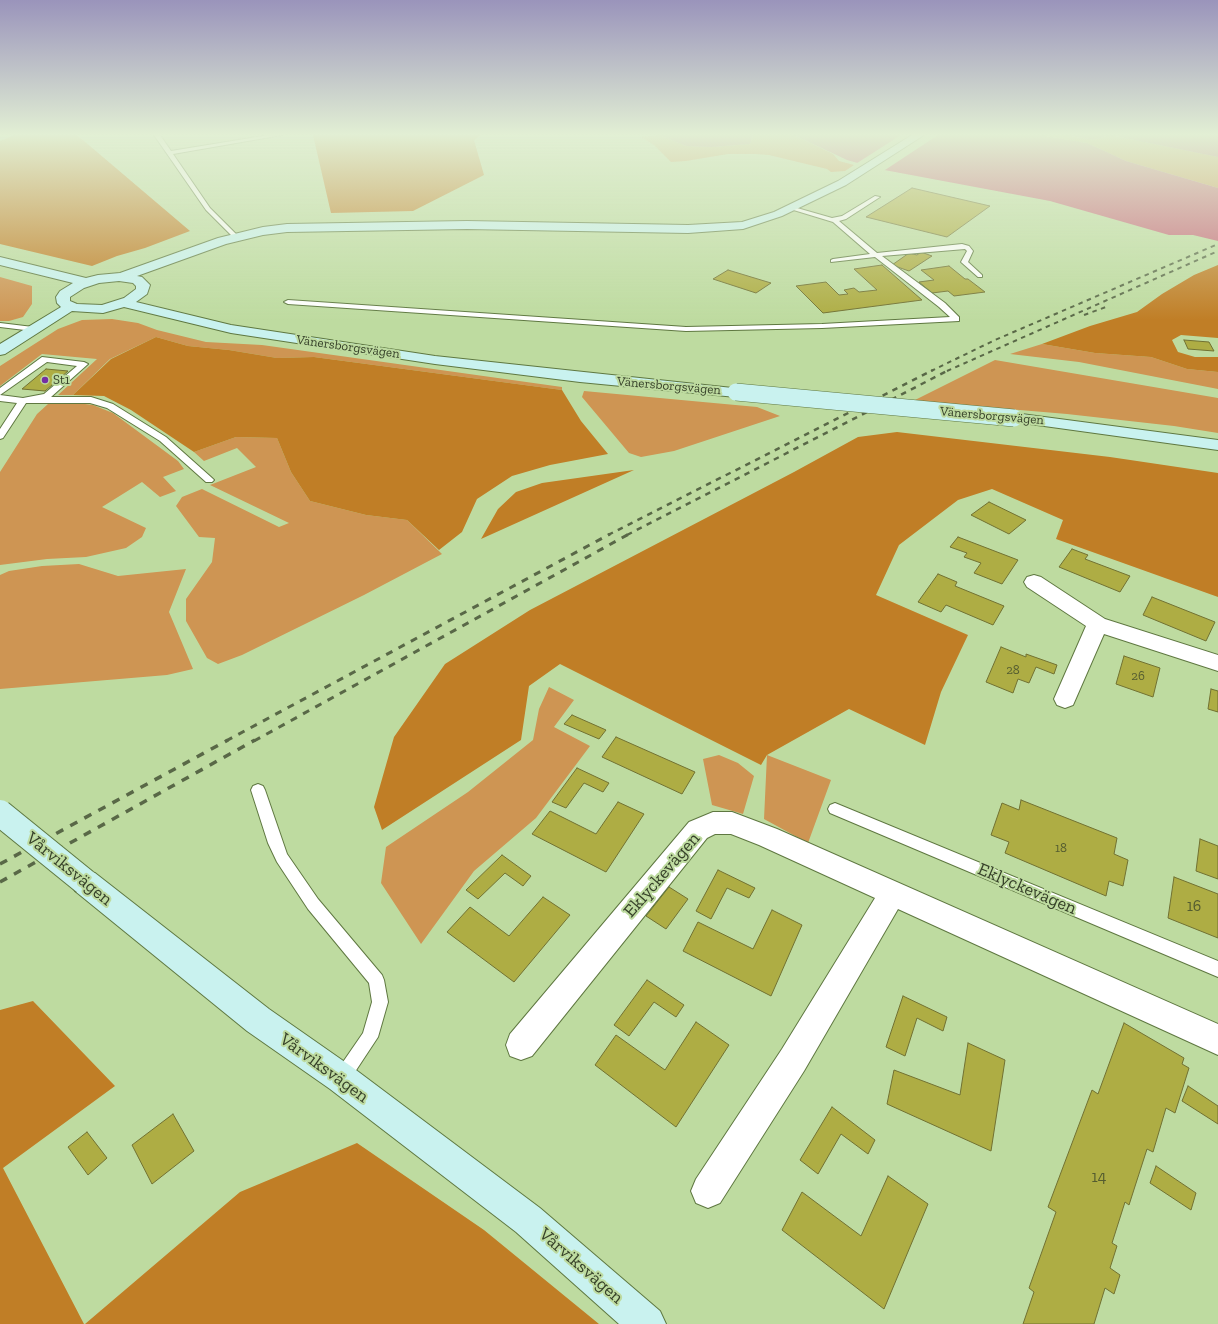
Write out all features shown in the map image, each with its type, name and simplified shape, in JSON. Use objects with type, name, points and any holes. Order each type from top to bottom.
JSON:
[{"type":"street","points":[[122,277],[206,246],[279,229],[473,225],[704,229],[751,224],[790,208],[812,197]]},
{"type":"street","points":[[0,351],[70,307],[64,303],[63,297],[73,288],[85,282],[105,278],[122,277],[137,280],[143,285],[143,288],[175,263],[181,256]]},
{"type":"street","points":[[0,261],[85,282]]},
{"type":"street","name":"Vänersborgsvägen","points":[[70,307],[95,309],[124,303],[138,296],[143,288]]},
{"type":"street","name":"Vänersborgsvägen","points":[[124,303],[231,329],[435,360],[580,377],[1014,418],[1218,446]]},
{"type":"street","points":[[1034,582],[1098,624],[1218,663]]},
{"type":"street","points":[[1065,699],[1098,624]]},
{"type":"street","name":"Vårviksvägen","points":[[0,813],[258,1020],[341,1078],[528,1220],[647,1324]]},
{"type":"street","name":"Eklyckevägen","points":[[521,1045],[698,830],[712,823],[732,823],[768,837],[1218,1040]]},
{"type":"street","points":[[708,1191],[793,1060],[893,893]]},
{"type":"lane","points":[[199,197],[236,238]]},
{"type":"lane","points":[[833,220],[844,218],[877,197]]},
{"type":"lane","points":[[288,302],[612,326],[686,329],[822,326],[956,319],[942,305],[833,220],[790,208]]},
{"type":"lane","points":[[833,261],[962,246],[970,251],[964,262],[980,276]]},
{"type":"lane","points":[[0,325],[33,329]]},
{"type":"lane","points":[[0,392],[45,359],[84,364],[47,396],[23,402],[0,398]]},
{"type":"lane","points":[[35,400],[91,400],[110,406],[163,439],[209,480]]},
{"type":"lane","points":[[0,436],[23,402]]},
{"type":"lane","points":[[258,790],[275,843],[282,858],[313,904],[376,980],[380,1002],[370,1037],[341,1078]]},
{"type":"lane","name":"Eklyckevägen","points":[[835,809],[1218,969]]},
{"type":"shaded area","points":[[0,197],[150,197],[190,231],[92,266],[0,244]]},
{"type":"shaded area","points":[[327,197],[441,197],[413,211],[331,213]]},
{"type":"shaded area","points":[[1027,197],[1218,197],[1218,241],[1193,235],[1169,235],[1050,201]]},
{"type":"shaded area","points":[[1218,265],[1218,338],[1181,335],[1172,340],[1178,352],[1195,357],[1218,357],[1218,372],[1187,369],[1151,357],[1095,353],[1042,344],[1090,326],[1137,312],[1162,294],[1194,275]]},
{"type":"shaded area","points":[[0,277],[32,286],[32,304],[23,317],[9,321],[0,321]]},
{"type":"shaded area","points":[[112,319],[138,323],[157,330],[206,342],[262,345],[562,387],[562,390],[314,357],[277,358],[229,350],[188,346],[156,337],[110,359],[73,395],[58,395],[97,359],[42,354],[0,386],[0,366],[58,329],[82,320]]},
{"type":"shaded area","points":[[156,337],[188,346],[229,350],[277,358],[314,357],[562,390],[581,421],[608,454],[550,465],[512,476],[477,499],[462,532],[439,550],[407,520],[366,515],[310,501],[291,472],[277,438],[236,437],[194,452],[131,410],[104,396],[73,395],[111,359]]},
{"type":"shaded area","points":[[1042,344],[1095,353],[1151,357],[1187,369],[1218,372],[1218,389],[1079,362],[1010,354]]},
{"type":"shaded area","points":[[995,360],[1218,398],[1218,433],[1174,426],[1067,414],[913,401]]},
{"type":"shaded area","points":[[584,391],[757,407],[780,416],[674,451],[641,457],[629,453],[582,397]]},
{"type":"shaded area","points":[[69,402],[93,405],[113,413],[178,461],[184,469],[163,477],[176,491],[160,497],[142,482],[102,507],[146,528],[142,537],[126,548],[86,557],[47,559],[0,565],[0,472],[37,414],[48,404]]},
{"type":"shaded area","points":[[897,432],[1110,457],[1218,473],[1218,597],[1056,539],[1063,520],[992,489],[958,500],[899,545],[876,595],[968,635],[941,692],[925,745],[849,709],[767,755],[761,765],[560,664],[529,686],[521,740],[382,830],[374,807],[394,737],[445,664],[530,610],[858,437]]},
{"type":"shaded area","points":[[236,437],[277,438],[291,472],[310,501],[366,515],[407,520],[442,554],[364,595],[242,655],[218,664],[207,658],[186,621],[186,599],[212,562],[215,538],[199,537],[176,506],[182,497],[202,489],[279,527],[289,523],[210,485],[256,467],[237,448],[204,461],[194,452]]},
{"type":"shaded area","points":[[634,470],[481,539],[498,509],[516,492],[542,483]]},
{"type":"shaded area","points":[[79,564],[118,576],[186,569],[169,612],[193,669],[167,675],[0,689],[0,575],[9,571],[42,566]]},
{"type":"shaded area","points":[[549,687],[574,700],[554,727],[590,746],[536,818],[474,871],[421,944],[381,883],[386,847],[468,792],[533,740],[539,709]]},
{"type":"shaded area","points":[[719,755],[738,763],[754,776],[743,814],[712,805],[703,759]]},
{"type":"shaded area","points":[[767,755],[831,780],[808,843],[764,819]]},
{"type":"shaded area","points":[[33,1001],[115,1086],[3,1168],[84,1324],[0,1324],[0,1010]]},
{"type":"shaded area","points":[[357,1143],[484,1230],[599,1324],[85,1324],[240,1192]]},
{"type":"building","points":[[898,197],[950,197],[990,206],[947,237],[866,217]]},
{"type":"building","points":[[921,252],[932,256],[909,271],[892,265],[909,253],[917,255]]},
{"type":"building","points":[[882,265],[922,300],[823,313],[796,286],[826,282],[839,295],[848,294],[844,290],[854,288],[859,292],[877,290],[854,269]]},
{"type":"building","points":[[949,266],[985,292],[954,296],[948,291],[932,293],[919,282],[934,280],[921,270]]},
{"type":"building","points":[[728,270],[771,283],[756,293],[713,279]]},
{"type":"building","points":[[1184,340],[1209,342],[1214,351],[1188,349]]},
{"type":"building","name":"St1","points":[[46,369],[68,371],[45,391],[22,389]]},
{"type":"building","points":[[989,502],[1026,520],[1009,534],[971,515]]},
{"type":"building","points":[[958,537],[1018,560],[1002,584],[974,573],[981,563],[964,557],[967,553],[950,547]]},
{"type":"building","points":[[1072,549],[1088,555],[1085,559],[1130,576],[1120,592],[1059,567]]},
{"type":"building","points":[[938,574],[957,582],[955,586],[1004,606],[993,625],[946,605],[941,612],[918,602]]},
{"type":"building","points":[[1152,597],[1215,622],[1206,641],[1143,615]]},
{"type":"building","points":[[1001,647],[1026,657],[1026,654],[1057,665],[1054,674],[1036,667],[1029,683],[1018,679],[1013,693],[986,682]]},
{"type":"building","points":[[1124,656],[1160,668],[1153,697],[1116,684]]},
{"type":"building","points":[[1211,689],[1218,691],[1218,712],[1208,709]]},
{"type":"building","points":[[572,715],[606,730],[599,739],[564,724]]},
{"type":"building","points":[[616,737],[695,772],[682,794],[602,757]]},
{"type":"building","points":[[577,768],[609,783],[603,792],[584,783],[566,808],[552,802]]},
{"type":"building","points":[[1021,800],[1117,838],[1114,854],[1128,860],[1123,886],[1109,881],[1106,896],[1005,853],[1009,842],[991,835],[1002,803],[1019,810]]},
{"type":"building","points":[[618,802],[644,814],[606,872],[532,834],[550,811],[596,834]]},
{"type":"building","points":[[1200,839],[1218,846],[1218,879],[1196,871]]},
{"type":"building","points":[[502,855],[531,876],[523,886],[505,873],[478,899],[466,890]]},
{"type":"building","points":[[718,870],[755,888],[749,898],[727,888],[711,919],[696,911]]},
{"type":"building","points":[[1174,877],[1218,894],[1218,938],[1168,918]]},
{"type":"building","points":[[669,887],[688,899],[666,929],[646,916]]},
{"type":"building","points":[[543,897],[570,915],[514,982],[447,932],[470,907],[509,936]]},
{"type":"building","points":[[772,910],[802,925],[771,996],[683,951],[698,922],[753,949]]},
{"type":"building","points":[[647,980],[684,1005],[676,1017],[654,1002],[629,1036],[614,1025]]},
{"type":"building","points":[[903,996],[947,1017],[943,1031],[917,1018],[905,1056],[886,1047]]},
{"type":"building","points":[[696,1022],[729,1045],[676,1127],[595,1065],[616,1035],[665,1070]]},
{"type":"building","points":[[1124,1023],[1184,1058],[1182,1064],[1189,1068],[1175,1113],[1166,1108],[1153,1152],[1147,1149],[1129,1205],[1125,1202],[1112,1243],[1117,1246],[1110,1268],[1120,1275],[1114,1294],[1105,1288],[1094,1324],[1023,1324],[1034,1292],[1029,1288],[1056,1212],[1048,1207],[1092,1090],[1098,1094]]},
{"type":"building","points":[[968,1043],[1005,1060],[991,1151],[887,1104],[894,1070],[960,1095]]},
{"type":"building","points":[[1188,1086],[1218,1106],[1218,1124],[1182,1101]]},
{"type":"building","points":[[832,1107],[875,1140],[868,1154],[841,1134],[818,1174],[800,1160]]},
{"type":"building","points":[[173,1114],[194,1151],[152,1184],[132,1145]]},
{"type":"building","points":[[87,1132],[107,1158],[88,1175],[68,1147]]},
{"type":"building","points":[[1156,1166],[1196,1193],[1191,1210],[1150,1183]]},
{"type":"building","points":[[888,1176],[928,1204],[884,1309],[782,1230],[802,1192],[861,1236]]},
{"type":"railway","points":[[932,371],[995,340],[1218,244]]},
{"type":"railway","points":[[947,371],[1218,251]]},
{"type":"railway","points":[[1084,315],[1106,307]]},
{"type":"railway","points":[[608,535],[932,371]]},
{"type":"railway","points":[[627,535],[947,371]]},
{"type":"railway","points":[[226,741],[610,534]]},
{"type":"railway","points":[[254,741],[629,534]]},
{"type":"railway","points":[[0,864],[228,740]]},
{"type":"railway","points":[[0,882],[255,740]]},
{"type":"place","name":"St1","points":[[45,380]]}]
